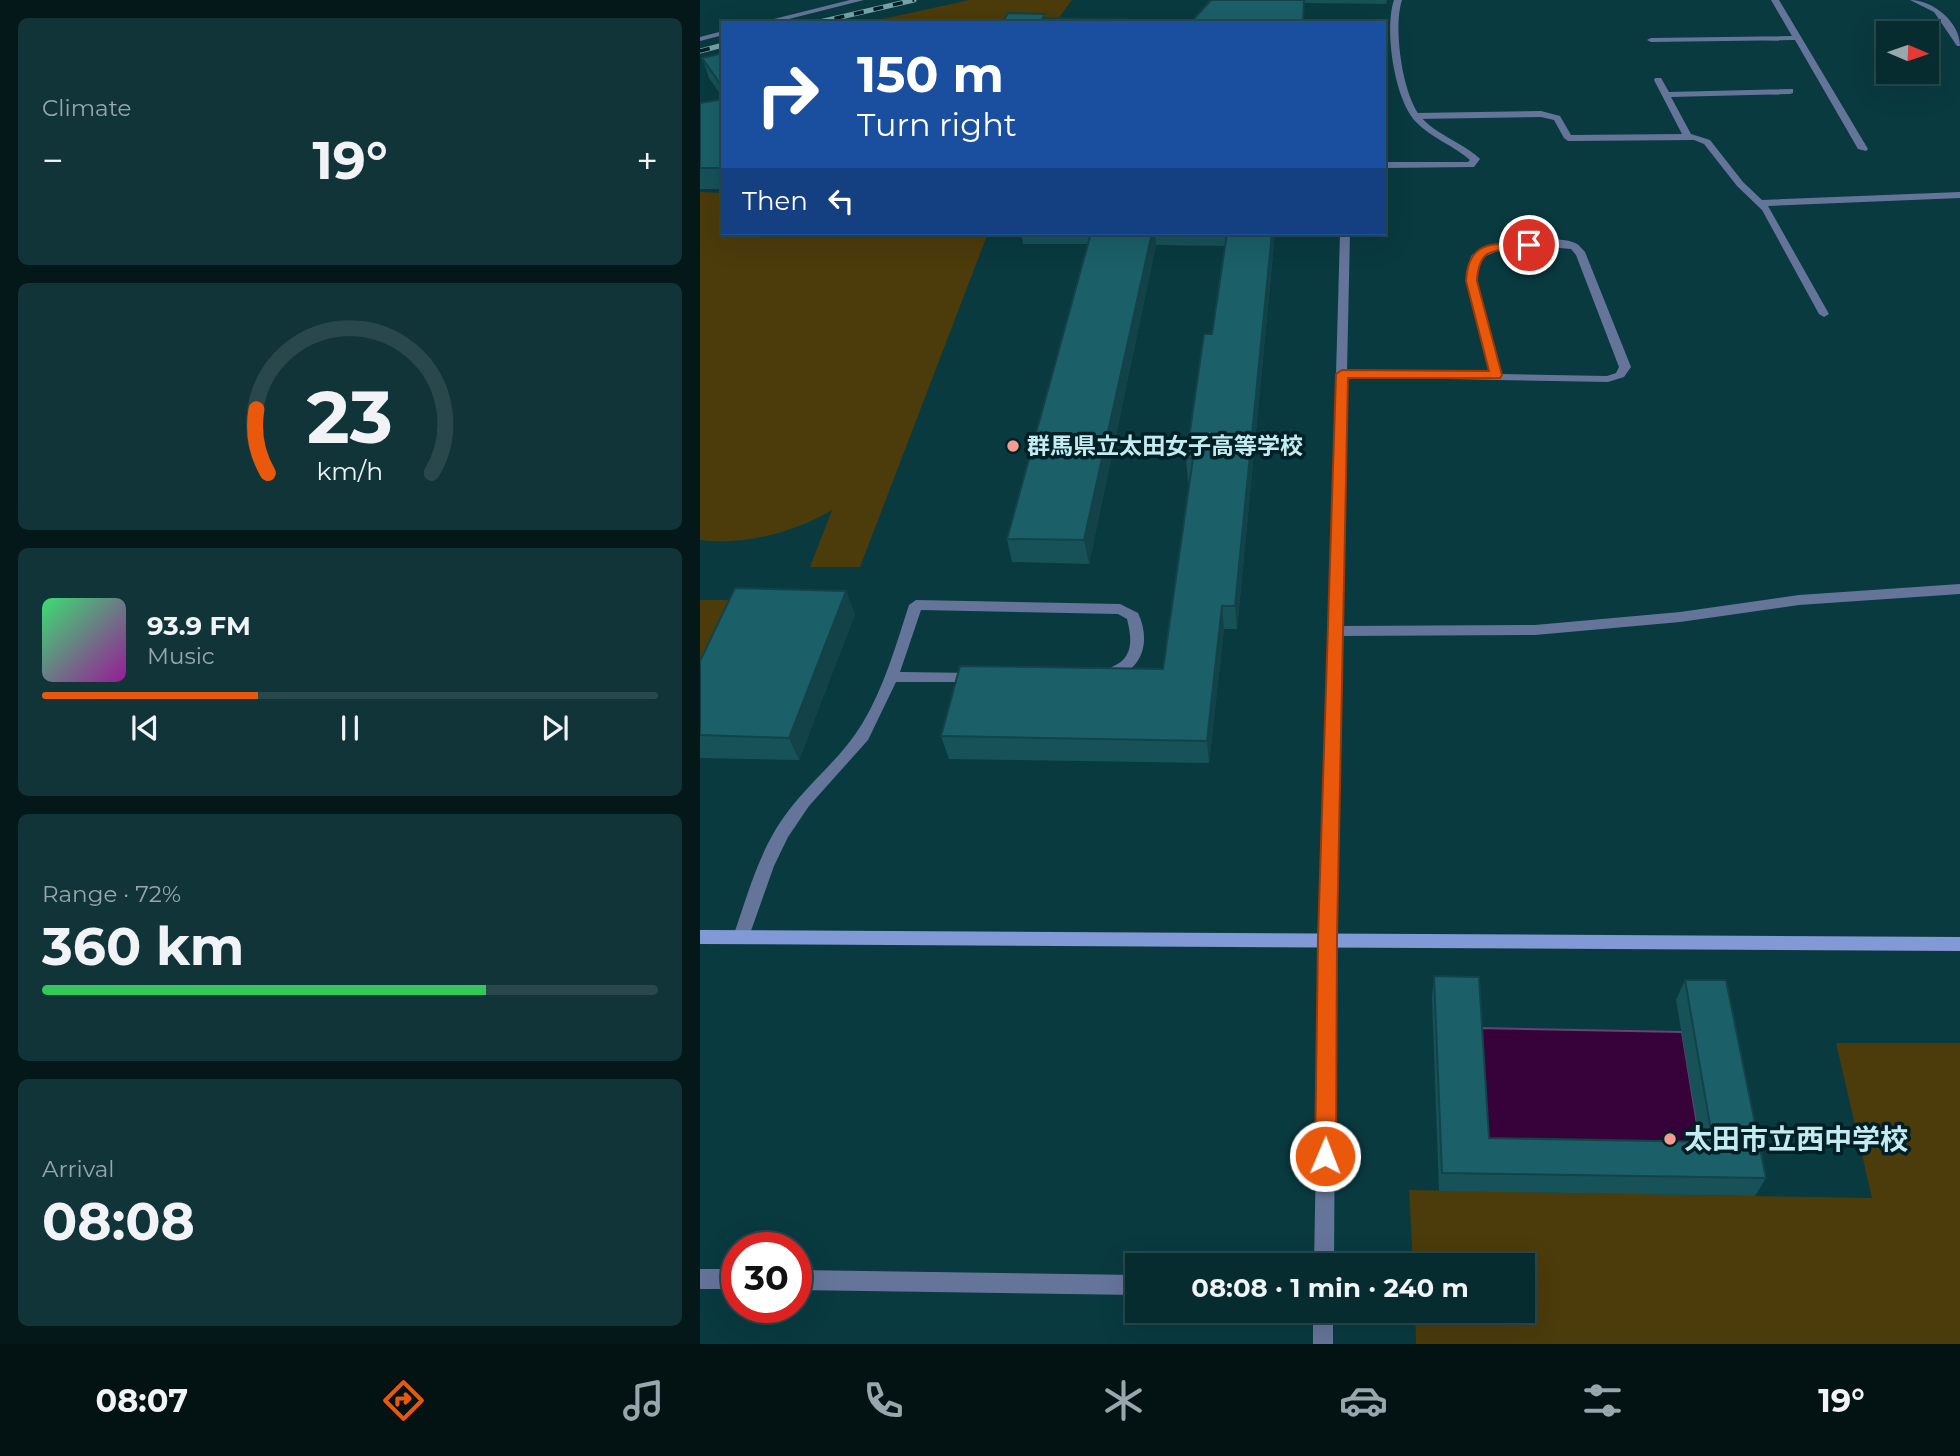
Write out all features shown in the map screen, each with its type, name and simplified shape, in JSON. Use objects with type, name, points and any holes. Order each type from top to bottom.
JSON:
[{"type":"street","points":[[771,21],[860,0]]},
{"type":"street","points":[[1386,164],[1472,164],[1475,159],[1416,116],[1393,39],[1394,6],[1398,0]]},
{"type":"street","points":[[1774,0],[1863,149]]},
{"type":"street","points":[[1914,0],[1937,10],[1960,44]]},
{"type":"street","points":[[700,39],[721,34]]},
{"type":"street","points":[[1651,40],[1799,38]]},
{"type":"street","points":[[1658,80],[1688,137]]},
{"type":"street","points":[[1665,95],[1790,91]]},
{"type":"street","points":[[1416,116],[1541,114],[1557,118],[1568,138],[1688,137],[1707,142],[1740,184],[1766,209],[1824,314]]},
{"type":"street","points":[[1759,203],[1960,195]]},
{"type":"street","points":[[1324,1253],[1328,938],[1345,235]]},
{"type":"street","points":[[1342,374],[1608,379],[1620,375],[1625,367],[1581,254],[1574,246],[1501,246],[1487,249],[1476,256],[1471,281],[1496,375]]},
{"type":"street","points":[[1335,631],[1535,630],[1680,617],[1799,600],[1960,589]]},
{"type":"street","points":[[741,937],[776,841],[803,802],[824,783],[868,728],[892,677],[916,605],[1120,609],[1133,616],[1139,636],[1136,657],[1127,666],[1092,678]]},
{"type":"street","points":[[892,677],[985,678]]},
{"type":"street","points":[[700,937],[1328,938],[1960,944]]},
{"type":"street","points":[[700,1279],[721,1279]]},
{"type":"street","points":[[812,1280],[1125,1285]]},
{"type":"street","points":[[1323,1344],[1324,1323]]},
{"type":"shaded area","points":[[969,0],[1072,0],[1056,21],[874,21]]},
{"type":"shaded area","points":[[700,192],[721,193],[721,235],[987,235],[860,567],[810,567],[832,510],[802,525],[768,536],[734,541],[700,540]]},
{"type":"shaded area","points":[[700,600],[741,600],[700,697]]},
{"type":"shaded area","points":[[1477,1028],[1682,1032],[1703,1161],[1485,1156]]},
{"type":"shaded area","points":[[1836,1043],[1960,1043],[1960,1344],[1416,1344],[1415,1323],[1535,1323],[1535,1253],[1412,1253],[1409,1190],[1872,1198]]},
{"type":"building","points":[[1211,0],[1304,0],[1303,21],[1192,21]]},
{"type":"building","points":[[1008,13],[1045,14],[1043,18],[1192,21],[1003,21]]},
{"type":"building","points":[[721,53],[721,85],[702,58]]},
{"type":"building","points":[[721,99],[721,168],[700,168],[700,103]]},
{"type":"building","points":[[1090,235],[1152,235],[1084,540],[1007,539]]},
{"type":"building","points":[[1227,235],[1272,235],[1235,606],[1222,606],[1207,741],[941,736],[960,666],[1163,669],[1193,458],[1186,458],[1204,334],[1212,334]]},
{"type":"building","points":[[735,588],[846,591],[789,738],[700,735],[700,661]]},
{"type":"building","points":[[1434,976],[1479,977],[1489,1138],[1713,1142],[1685,980],[1726,980],[1766,1178],[1442,1173]]},
{"type":"railway","points":[[824,21],[914,0]]},
{"type":"railway","points":[[700,51],[721,46]]},
{"type":"place","name":"群馬県立太田女子高等学校","points":[[1013,446]]},
{"type":"place","name":"太田市立西中学校","points":[[1670,1139]]},
{"type":"route","points":[[1325,1156],[1342,374],[1496,375],[1471,281],[1472,266],[1476,256],[1487,249],[1529,245]]}]
